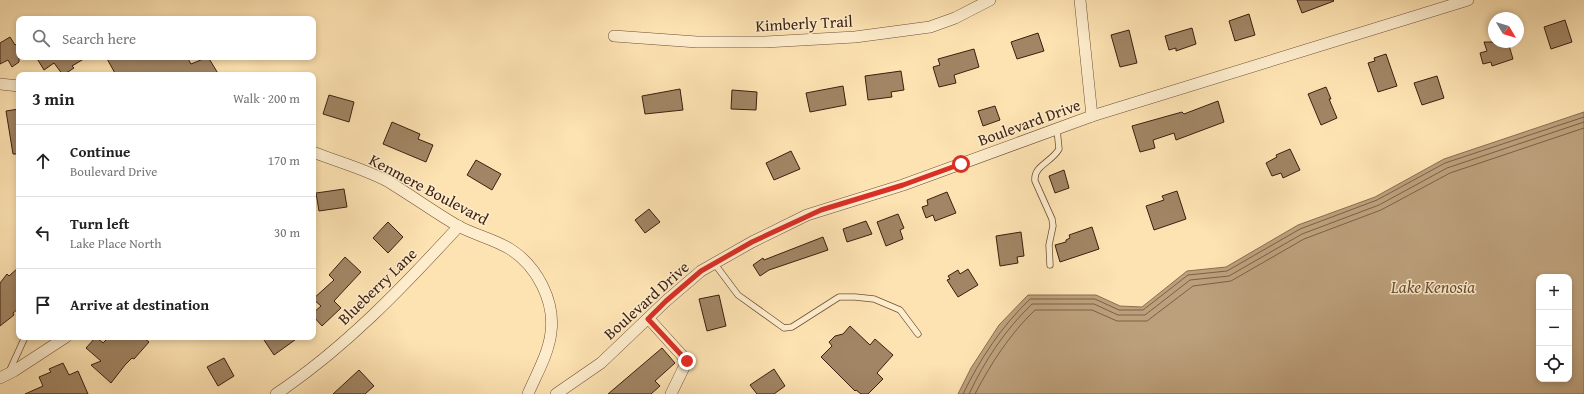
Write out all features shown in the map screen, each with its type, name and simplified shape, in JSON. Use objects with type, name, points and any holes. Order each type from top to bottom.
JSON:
[{"type":"street","name":"Kimberly Trail","points":[[614,36],[697,42],[765,42],[855,37],[930,27],[955,18],[990,0]]},
{"type":"street","points":[[1080,0],[1092,116]]},
{"type":"street","name":"Boulevard Drive","points":[[556,394],[601,363],[701,271],[752,242],[814,213],[903,185],[1092,116],[1468,0]]},
{"type":"street","points":[[0,84],[16,86]]},
{"type":"street","name":"Kenmere Boulevard","points":[[316,153],[388,182],[459,226],[494,241],[519,255],[535,274],[546,293],[550,307],[551,333],[528,394]]},
{"type":"street","name":"Blueberry Lane","points":[[276,394],[344,342],[412,276],[459,226]]},
{"type":"street","points":[[648,319],[687,361],[671,394]]},
{"type":"street","points":[[4,376],[61,340]]},
{"type":"lane","points":[[1050,265],[1049,245],[1053,226],[1052,219],[1034,181],[1034,175],[1036,171],[1051,160],[1059,149],[1057,129]]},
{"type":"lane","points":[[714,263],[738,295],[784,328],[792,327],[839,297],[855,297],[874,299],[900,310],[918,334]]},
{"type":"lane","points":[[4,376],[23,340]]},
{"type":"water","name":"Lake Kenosia","points":[[1584,112],[1584,394],[958,394],[971,368],[999,325],[1028,295],[1096,295],[1120,306],[1142,307],[1187,271],[1226,267],[1298,225],[1375,197],[1444,159]]},
{"type":"building","points":[[1297,0],[1333,0],[1334,1],[1302,13]]},
{"type":"building","points":[[1249,14],[1255,35],[1235,41],[1229,21]]},
{"type":"building","points":[[1565,20],[1572,42],[1551,49],[1544,27]]},
{"type":"building","points":[[1192,28],[1196,44],[1176,51],[1176,48],[1169,50],[1165,36]]},
{"type":"building","points":[[1129,30],[1137,63],[1120,67],[1111,35]]},
{"type":"building","points":[[1038,33],[1044,51],[1017,59],[1011,42]]},
{"type":"building","points":[[10,37],[15,45],[16,44],[16,60],[19,60],[19,62],[12,67],[8,60],[0,64],[0,43]]},
{"type":"building","points":[[1484,42],[1488,42],[1488,48],[1510,48],[1513,59],[1492,66],[1491,62],[1483,64],[1480,53],[1487,51]]},
{"type":"building","points":[[974,49],[979,67],[954,75],[956,83],[939,87],[933,67],[940,65],[938,59]]},
{"type":"building","points":[[1386,54],[1397,86],[1378,92],[1368,63],[1375,61],[1374,58]]},
{"type":"building","points":[[38,60],[82,60],[72,66],[74,68],[68,72],[61,72],[54,63],[44,70]]},
{"type":"building","points":[[108,60],[189,60],[191,64],[201,60],[210,60],[217,72],[114,72]]},
{"type":"building","points":[[901,71],[904,90],[891,92],[892,97],[868,100],[865,76]]},
{"type":"building","points":[[1437,76],[1444,98],[1422,105],[1414,83]]},
{"type":"building","points":[[843,86],[846,105],[810,112],[806,93]]},
{"type":"building","points":[[1326,87],[1337,118],[1321,125],[1308,94]]},
{"type":"building","points":[[680,89],[683,110],[645,114],[642,96]]},
{"type":"building","points":[[732,90],[757,92],[756,110],[731,109]]},
{"type":"building","points":[[329,95],[354,102],[349,122],[323,114]]},
{"type":"building","points":[[1218,101],[1224,122],[1176,140],[1174,133],[1153,140],[1155,148],[1140,152],[1132,126],[1182,112],[1184,114]]},
{"type":"building","points":[[995,106],[1000,120],[983,126],[978,111]]},
{"type":"building","points":[[16,109],[16,154],[13,154],[6,111]]},
{"type":"building","points":[[392,122],[420,134],[418,139],[433,145],[426,162],[383,144]]},
{"type":"building","points":[[1290,149],[1300,170],[1283,178],[1281,173],[1272,176],[1266,163],[1277,157],[1276,155]]},
{"type":"building","points":[[791,151],[800,169],[774,180],[766,163]]},
{"type":"building","points":[[476,160],[501,174],[492,190],[467,175]]},
{"type":"building","points":[[1064,170],[1069,188],[1055,193],[1049,176]]},
{"type":"building","points":[[344,189],[347,207],[319,211],[316,193]]},
{"type":"building","points":[[1177,191],[1186,219],[1154,230],[1146,206],[1164,200],[1162,196]]},
{"type":"building","points":[[947,192],[956,213],[935,221],[933,215],[926,218],[922,207],[928,205],[927,200]]},
{"type":"building","points":[[649,209],[660,222],[645,233],[635,220]]},
{"type":"building","points":[[898,214],[904,228],[900,230],[903,239],[886,246],[877,222]]},
{"type":"building","points":[[866,221],[872,234],[847,242],[843,229]]},
{"type":"building","points":[[388,222],[403,237],[388,253],[373,238]]},
{"type":"building","points":[[1092,227],[1099,249],[1060,262],[1055,245],[1066,242],[1066,240],[1070,238],[1069,235]]},
{"type":"building","points":[[1021,232],[1024,256],[1017,257],[1018,263],[1000,266],[996,236]]},
{"type":"building","points":[[823,237],[828,250],[769,270],[760,276],[753,265],[763,258],[764,260]]},
{"type":"building","points":[[345,257],[361,272],[334,301],[341,308],[322,326],[316,319],[316,310],[321,306],[316,302],[316,296],[334,280],[329,275]]},
{"type":"building","points":[[968,269],[978,285],[958,297],[947,280],[950,279],[948,276],[958,270],[960,274]]},
{"type":"building","points":[[16,270],[16,310],[13,313],[14,315],[0,326],[0,283],[7,274],[9,276]]},
{"type":"building","points":[[719,295],[726,326],[707,331],[699,299]]},
{"type":"building","points":[[850,326],[870,345],[875,339],[893,355],[877,373],[883,379],[868,394],[861,394],[856,390],[855,391],[821,357],[832,346],[829,342],[835,336],[843,334]]},
{"type":"building","points":[[93,340],[100,340],[103,343],[106,340],[146,340],[149,342],[134,359],[132,358],[125,365],[111,383],[91,365],[101,361],[86,348]]},
{"type":"building","points":[[264,340],[295,340],[274,355]]},
{"type":"building","points":[[662,348],[675,363],[655,381],[660,386],[651,394],[608,394]]},
{"type":"building","points":[[224,358],[234,376],[218,386],[207,367]]},
{"type":"building","points":[[63,363],[69,375],[78,371],[88,394],[25,394],[43,386],[39,377],[51,372],[49,369]]},
{"type":"building","points":[[774,369],[785,386],[774,394],[757,394],[750,385]]},
{"type":"building","points":[[359,370],[374,386],[365,394],[333,394]]},
{"type":"route","points":[[687,361],[648,319],[666,301],[701,271],[752,242],[807,215],[903,185],[961,164]]}]
